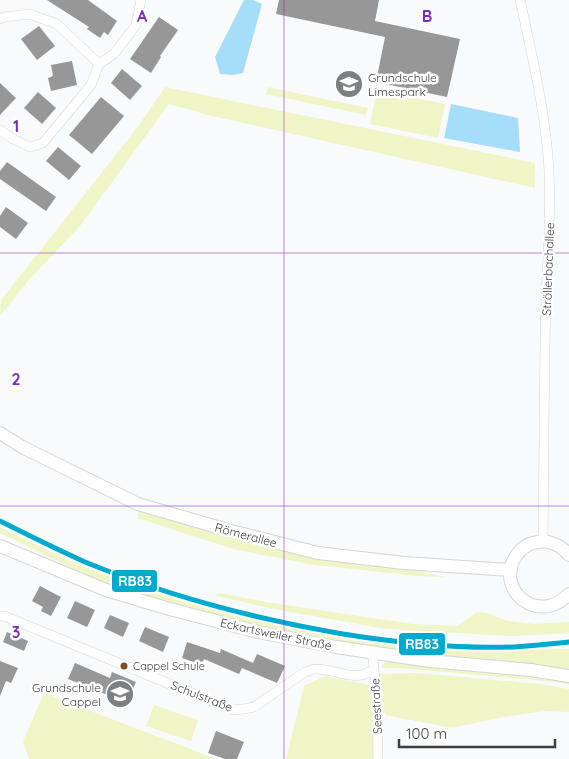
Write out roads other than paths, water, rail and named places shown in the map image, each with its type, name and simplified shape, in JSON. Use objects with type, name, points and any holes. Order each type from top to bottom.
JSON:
[{"type":"street","points":[[0,130],[30,147],[43,143],[91,86],[99,64],[114,54],[136,25],[141,0]]},
{"type":"street","name":"Ströllerbachallee","points":[[520,0],[545,125],[549,170],[550,223],[546,296],[543,541]]},
{"type":"street","points":[[0,19],[29,14],[57,24],[99,64]]},
{"type":"street","name":"Römerallee","points":[[0,433],[138,504],[231,531],[318,553],[404,563],[510,570]]},
{"type":"street","points":[[569,555],[559,546],[543,541],[536,542],[519,552],[513,560],[510,570],[511,581],[515,591],[531,605],[553,606],[563,601],[569,594]]},
{"type":"street","name":"Eckartsweiler Straße","points":[[0,546],[106,590],[258,632],[336,647],[430,661],[566,675]]},
{"type":"street","name":"Schulstraße","points":[[0,616],[24,624],[233,710],[254,706],[305,672],[314,669],[355,676],[367,674],[374,670]]},
{"type":"street","name":"Seestraße","points":[[374,652],[378,759]]},
{"type":"water","points":[[244,0],[253,0],[262,4],[243,73],[233,75],[220,74],[215,57]]},
{"type":"water","points":[[451,104],[518,118],[520,152],[444,138]]},
{"type":"place","name":"Grundschule Limespark","points":[[349,84]]},
{"type":"place","name":"Cappel Schule","points":[[124,666]]},
{"type":"place","name":"Grundschule Cappel","points":[[120,694]]}]
